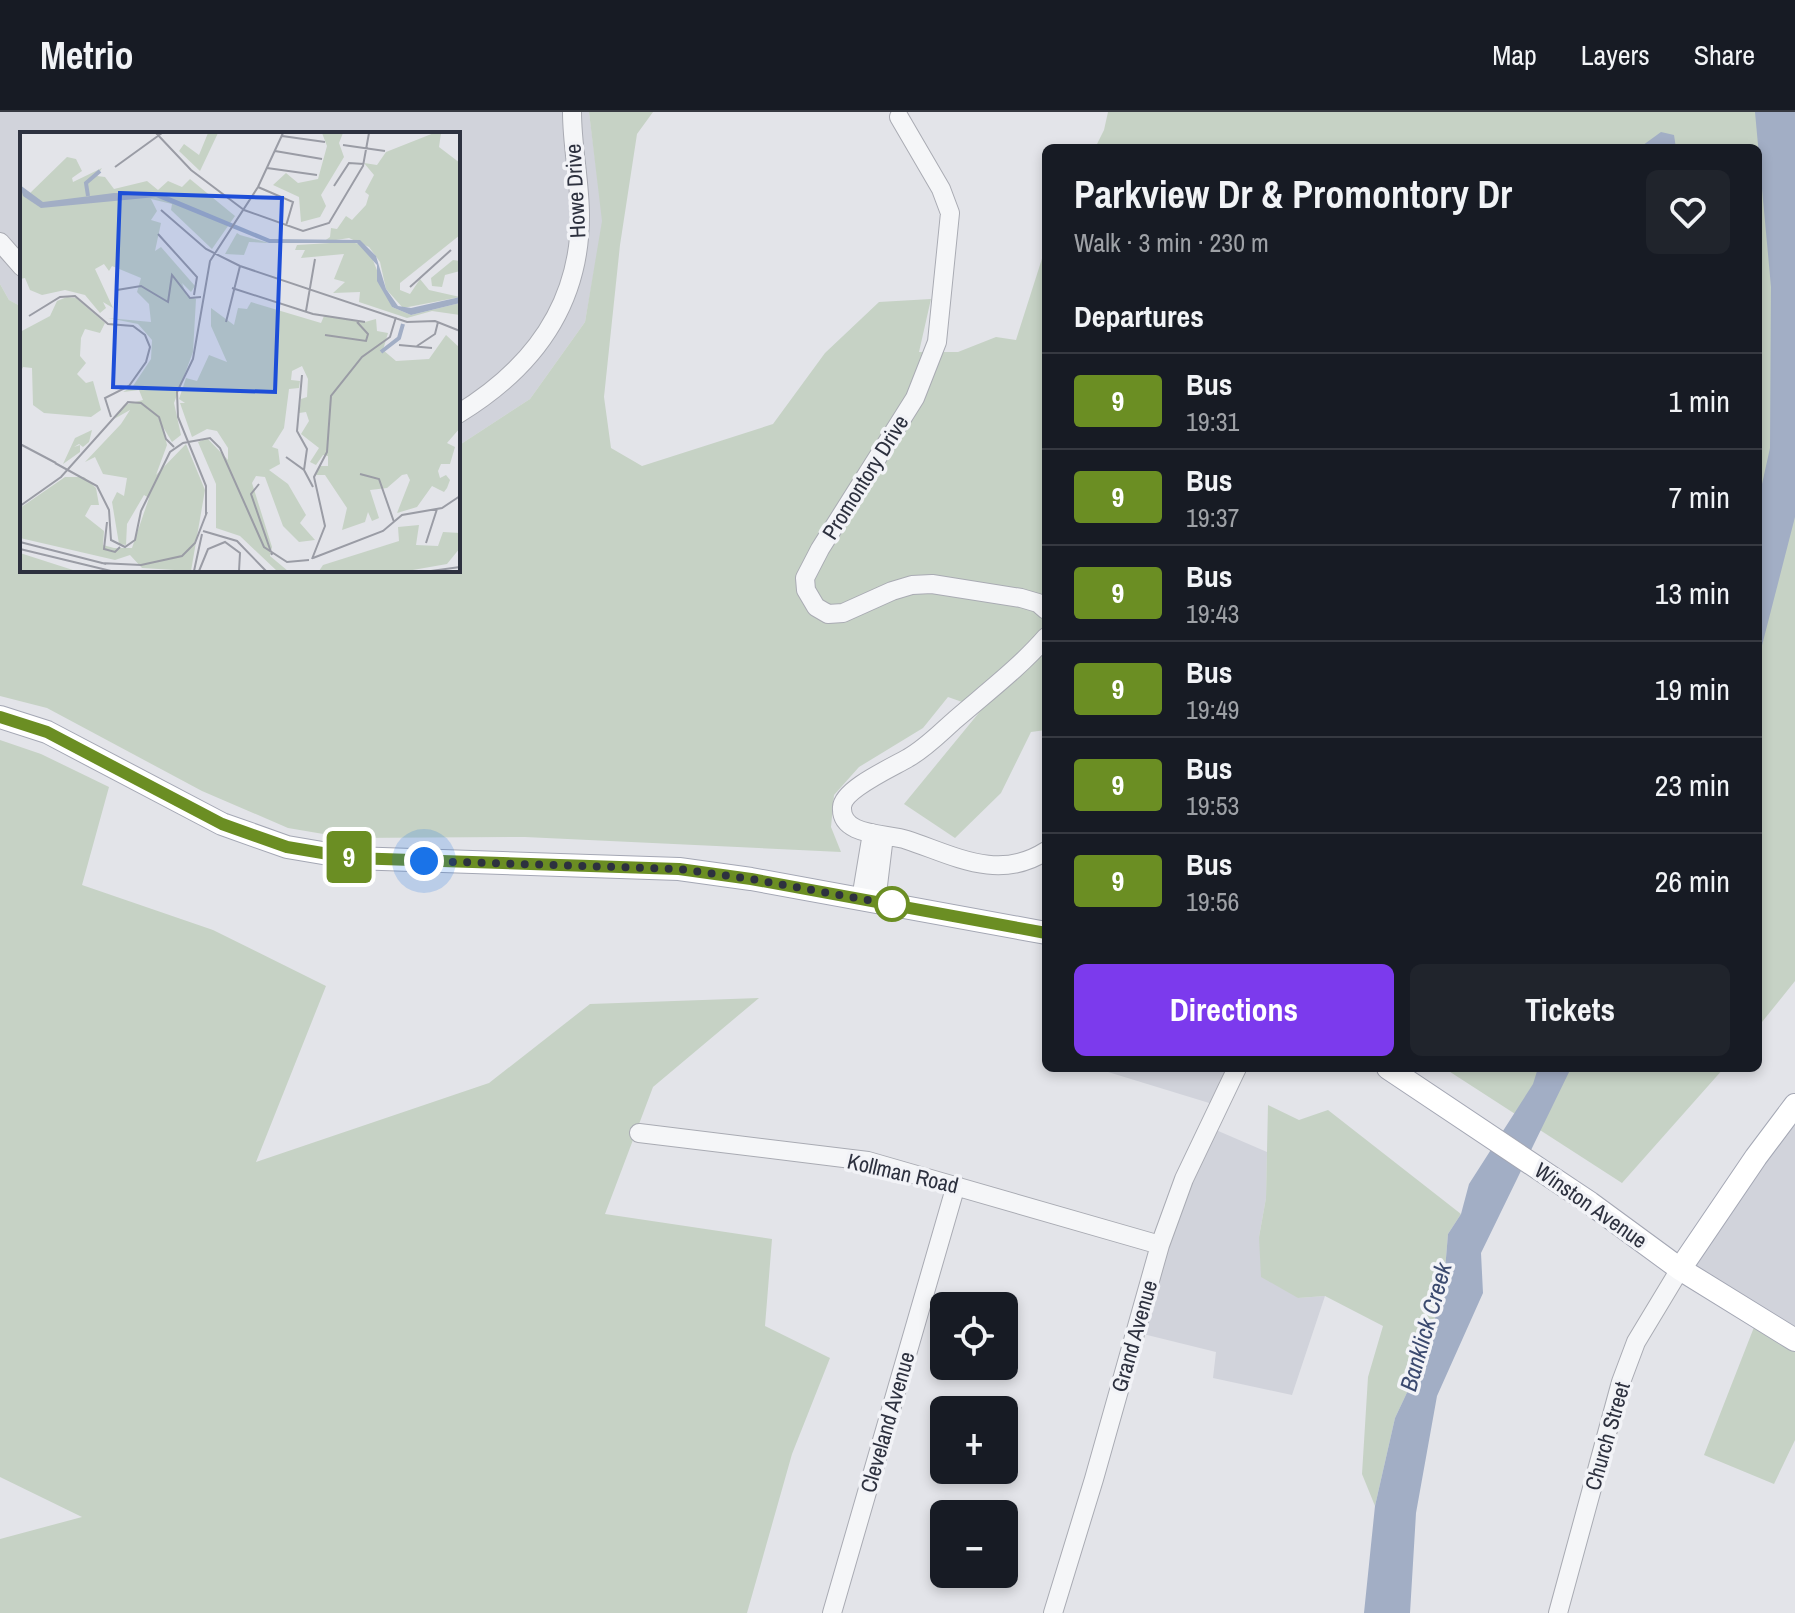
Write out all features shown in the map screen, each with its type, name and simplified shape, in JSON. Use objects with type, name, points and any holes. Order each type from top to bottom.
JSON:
[{"type":"main road","points":[[0,717],[58,737],[222,824],[287,847],[352,858],[679,869],[751,879],[1042,932]]},
{"type":"main road","name":"Winston Avenue","points":[[1394,1072],[1590,1203],[1680,1269],[1795,1340]]},
{"type":"main road","points":[[1680,1269],[1795,1105]]},
{"type":"street","name":"Howe Drive","points":[[460,413],[488,396],[536,349],[559,313],[572,279],[580,214],[572,112]]},
{"type":"street","name":"Promontory Drive","points":[[899,117],[941,189],[950,213],[937,342],[915,398],[820,549],[805,578],[806,590],[816,607],[828,614],[843,613],[902,588],[932,584],[1021,598],[1042,606]]},
{"type":"street","points":[[0,242],[20,265]]},
{"type":"street","points":[[1042,641],[914,754],[847,795],[841,810],[855,829],[906,840],[948,857],[989,865],[1024,862],[1042,853]]},
{"type":"street","points":[[868,900],[878,834]]},
{"type":"street","name":"Grand Avenue","points":[[1053,1613],[1160,1245],[1184,1179],[1235,1072]]},
{"type":"street","name":"Kollman Road","points":[[639,1133],[868,1161],[1160,1245]]},
{"type":"street","name":"Cleveland Avenue","points":[[832,1613],[956,1185]]},
{"type":"street","name":"Church Street","points":[[1558,1613],[1621,1382],[1636,1342],[1680,1269]]},
{"type":"shaded area","points":[[0,112],[589,112],[603,221],[585,322],[530,399],[460,445],[460,132],[20,132],[20,306],[9,300],[0,284]]},
{"type":"shaded area","points":[[1108,1072],[1235,1072],[1219,1106]]},
{"type":"shaded area","points":[[1795,1105],[1795,1340],[1680,1269]]},
{"type":"shaded area","points":[[1209,1127],[1267,1152],[1266,1198],[1259,1237],[1298,1298],[1325,1296],[1292,1395],[1213,1378],[1216,1352],[1135,1332]]},
{"type":"green space","points":[[589,112],[653,112],[637,134],[620,245],[604,397],[611,448],[642,466],[773,424],[825,353],[879,302],[931,299],[919,352],[958,352],[996,337],[1016,340],[1042,259],[1042,731],[1031,732],[1001,793],[955,838],[904,804],[982,709],[948,697],[923,728],[859,767],[834,795],[831,827],[841,852],[525,837],[347,838],[288,828],[202,791],[47,708],[0,696],[0,284],[9,300],[20,306],[20,572],[460,572],[460,445],[530,399],[585,322],[602,221]]},
{"type":"green space","points":[[1108,112],[1795,112],[1795,981],[1762,1022],[1762,144],[1097,144]]},
{"type":"green space","points":[[0,740],[41,754],[109,787],[82,885],[213,930],[326,986],[256,1162],[489,1083],[590,1004],[759,998],[653,1087],[605,1214],[772,1239],[765,1326],[830,1358],[792,1454],[747,1613],[0,1613],[0,1539],[82,1517],[0,1477]]},
{"type":"green space","points":[[1450,1072],[1720,1072],[1622,1183]]},
{"type":"green space","points":[[1268,1105],[1299,1120],[1328,1110],[1461,1214],[1448,1234],[1443,1294],[1419,1367],[1395,1418],[1375,1506],[1362,1474],[1368,1377],[1383,1326],[1325,1296],[1298,1298],[1261,1277],[1259,1237],[1266,1198]]},
{"type":"green space","points":[[1758,1317],[1795,1340],[1795,1440],[1774,1484],[1704,1455]]},
{"type":"water","points":[[1755,112],[1795,112],[1795,517],[1762,645],[1762,484],[1770,448],[1771,287],[1762,189],[1762,144],[1758,144]]},
{"type":"water","points":[[1661,132],[1674,135],[1675,144],[1644,144]]},
{"type":"water","points":[[1537,1072],[1569,1072],[1481,1253],[1483,1293],[1437,1396],[1416,1513],[1410,1613],[1364,1613],[1375,1506],[1395,1418],[1419,1367],[1443,1294],[1448,1234],[1461,1214],[1469,1184],[1533,1084]]},
{"type":"bus line","name":"9","points":[[0,717],[47,732],[79,747],[222,824],[287,847],[352,858],[679,869],[751,879],[1042,932]]},
{"type":"route","points":[[424,861],[679,869],[895,905],[892,904]]},
{"type":"water label","name":"Banklick Creek","points":[[1426,1327]]}]
